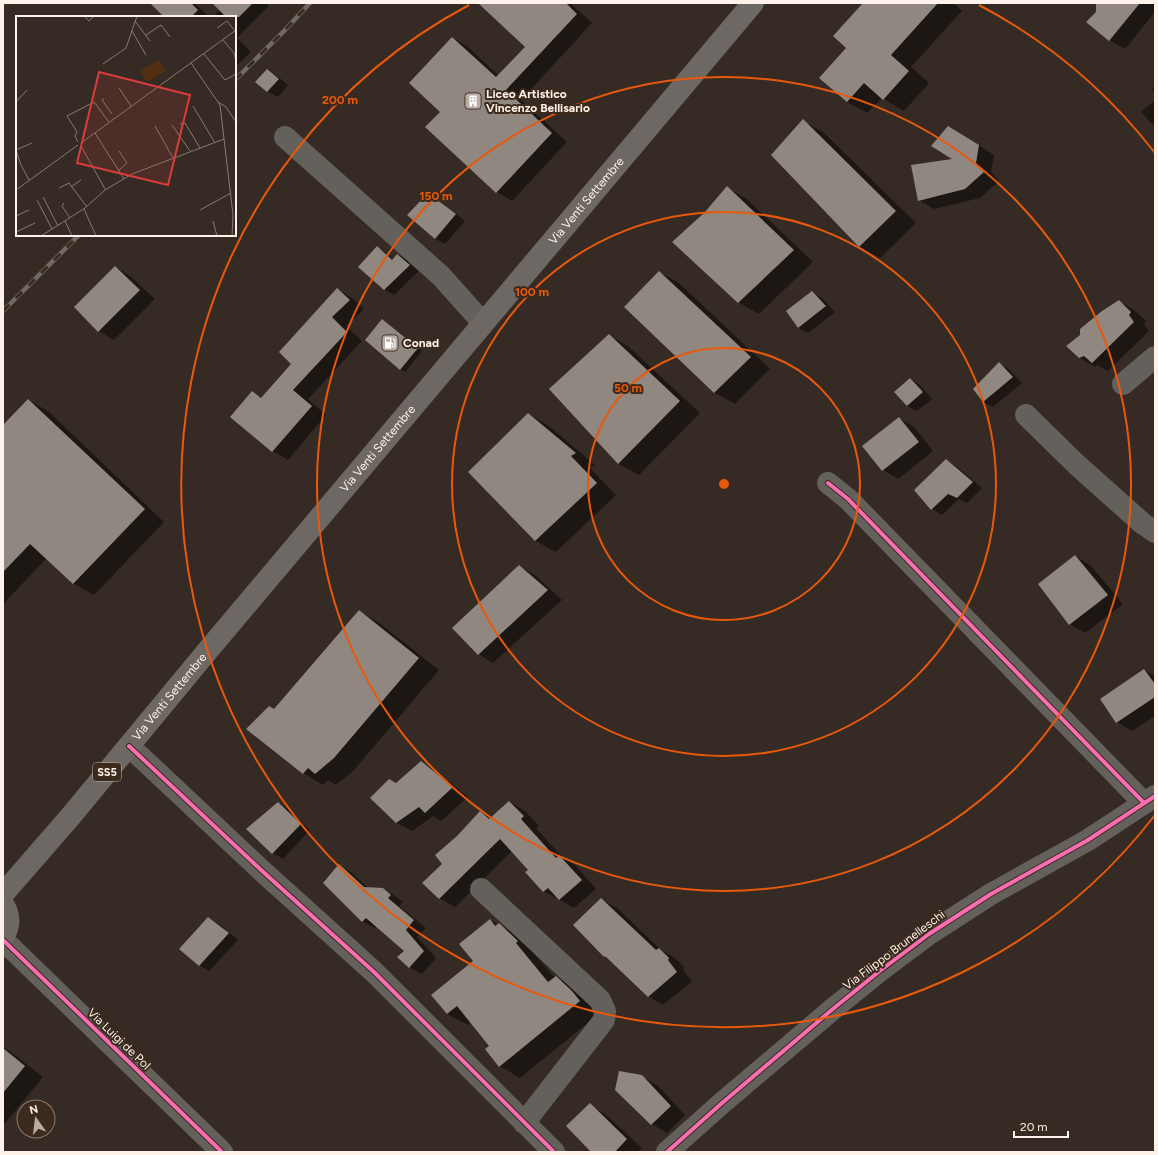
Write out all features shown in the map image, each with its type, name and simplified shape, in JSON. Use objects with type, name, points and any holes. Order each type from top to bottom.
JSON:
[{"type":"main road","name":"Via Venti Settembre","points":[[3,894],[70,817],[753,3]]},
{"type":"main road","points":[[3,904],[8,914],[8,923],[3,938]]},
{"type":"street","points":[[285,137],[441,276],[484,323]]},
{"type":"street","points":[[1123,384],[1155,357]]},
{"type":"street","points":[[1026,415],[1076,464],[1142,523],[1155,532]]},
{"type":"street","points":[[828,483],[848,499],[1149,800]]},
{"type":"street","points":[[129,746],[260,869],[374,972],[554,1152]]},
{"type":"street","name":"Via Filippo Brunelleschi","points":[[667,1152],[717,1107],[834,1008],[923,938],[991,894],[1083,843],[1149,800]]},
{"type":"street","points":[[481,889],[600,1000],[605,1011],[604,1020],[524,1123]]},
{"type":"street","name":"Via Luigi de Pol","points":[[3,938],[222,1152]]},
{"type":"building","points":[[150,3],[191,3],[198,10],[192,16],[163,16]]},
{"type":"building","points":[[212,3],[253,3],[239,17],[225,16]]},
{"type":"building","name":"Liceo Artistico Vincenzo Bellisario","points":[[478,3],[566,3],[577,14],[506,90],[552,133],[496,193],[425,127],[440,112],[409,83],[452,37],[496,77],[525,47]]},
{"type":"building","points":[[863,3],[938,3],[891,55],[909,71],[883,100],[864,83],[847,102],[819,78],[846,48],[833,36]]},
{"type":"building","points":[[1096,3],[1140,3],[1109,41],[1086,22],[1096,12]]},
{"type":"building","points":[[267,69],[279,79],[267,92],[255,82]]},
{"type":"building","points":[[803,119],[896,211],[859,247],[771,155]]},
{"type":"building","points":[[948,126],[979,145],[976,163],[984,172],[965,189],[918,201],[911,165],[952,159],[931,146]]},
{"type":"building","points":[[727,186],[794,250],[738,303],[672,242],[705,212]]},
{"type":"building","points":[[428,193],[456,214],[435,239],[407,215]]},
{"type":"building","points":[[377,246],[392,260],[397,254],[410,265],[384,290],[358,267]]},
{"type":"building","points":[[115,266],[140,290],[98,332],[74,307]]},
{"type":"building","points":[[659,271],[751,357],[714,393],[624,307]]},
{"type":"building","points":[[337,288],[350,300],[332,317],[347,332],[293,390],[312,406],[272,452],[230,417],[252,391],[261,398],[291,364],[279,352]]},
{"type":"building","points":[[812,291],[826,306],[798,328],[786,311]]},
{"type":"building","points":[[1119,300],[1131,312],[1129,315],[1134,322],[1092,363],[1084,356],[1079,358],[1066,346],[1080,335],[1080,329],[1102,311]]},
{"type":"building","points":[[382,319],[418,348],[400,370],[365,340]]},
{"type":"building","points":[[609,334],[680,401],[618,464],[549,389]]},
{"type":"building","points":[[999,362],[1013,377],[983,402],[973,389]]},
{"type":"building","points":[[910,378],[923,392],[907,406],[894,392]]},
{"type":"building","points":[[28,399],[145,509],[73,584],[30,544],[3,572],[3,425]]},
{"type":"building","points":[[528,413],[576,453],[571,456],[597,483],[535,541],[468,472]]},
{"type":"building","points":[[899,417],[919,442],[882,471],[862,446]]},
{"type":"building","points":[[946,459],[973,482],[957,498],[948,494],[931,510],[914,490]]},
{"type":"building","points":[[1075,555],[1108,595],[1069,625],[1038,584]]},
{"type":"building","points":[[519,565],[548,590],[478,655],[452,628]]},
{"type":"building","points":[[359,610],[419,658],[334,758],[315,774],[308,768],[303,774],[246,729],[269,706],[274,709]]},
{"type":"building","points":[[1144,669],[1155,684],[1155,697],[1116,723],[1100,699]]},
{"type":"building","points":[[421,761],[453,787],[425,813],[419,807],[396,823],[370,798],[389,779],[396,783]]},
{"type":"building","points":[[509,801],[524,816],[521,819],[556,858],[559,855],[582,880],[559,900],[548,888],[543,892],[525,872],[528,870],[500,839],[439,899],[422,883],[442,864],[435,855],[457,836],[480,811],[489,819]]},
{"type":"building","points":[[278,802],[301,824],[272,854],[246,829]]},
{"type":"building","points":[[339,864],[364,887],[383,888],[391,895],[388,898],[414,920],[406,930],[424,951],[409,968],[397,957],[404,951],[366,918],[362,922],[323,883]]},
{"type":"building","points":[[601,898],[656,950],[659,948],[669,958],[668,960],[677,972],[648,997],[605,956],[604,957],[573,925]]},
{"type":"building","points":[[208,917],[229,933],[199,966],[179,949]]},
{"type":"building","points":[[490,919],[495,926],[499,923],[518,941],[516,943],[548,982],[556,976],[580,1001],[499,1067],[485,1049],[489,1046],[457,1006],[447,1014],[431,995],[473,961],[459,944]]},
{"type":"building","points":[[3,1048],[25,1066],[3,1093]]},
{"type":"building","points":[[619,1071],[642,1075],[671,1106],[651,1125],[615,1090]]},
{"type":"building","points":[[590,1103],[627,1139],[615,1152],[591,1152],[566,1126]]},
{"type":"railway","points":[[236,79],[310,3]]},
{"type":"railway","points":[[3,311],[78,236]]},
{"type":"cycle path","points":[[828,483],[848,499],[1144,803]]},
{"type":"cycle path","points":[[129,746],[260,869],[374,972],[554,1152]]},
{"type":"cycle path","points":[[667,1152],[834,1008],[929,934],[991,894],[1088,840],[1155,796]]},
{"type":"cycle path","points":[[3,940],[222,1152]]},
{"type":"place","name":"Liceo Artistico Vincenzo Bellisario","points":[[473,101]]},
{"type":"place","name":"Conad","points":[[390,343]]}]
